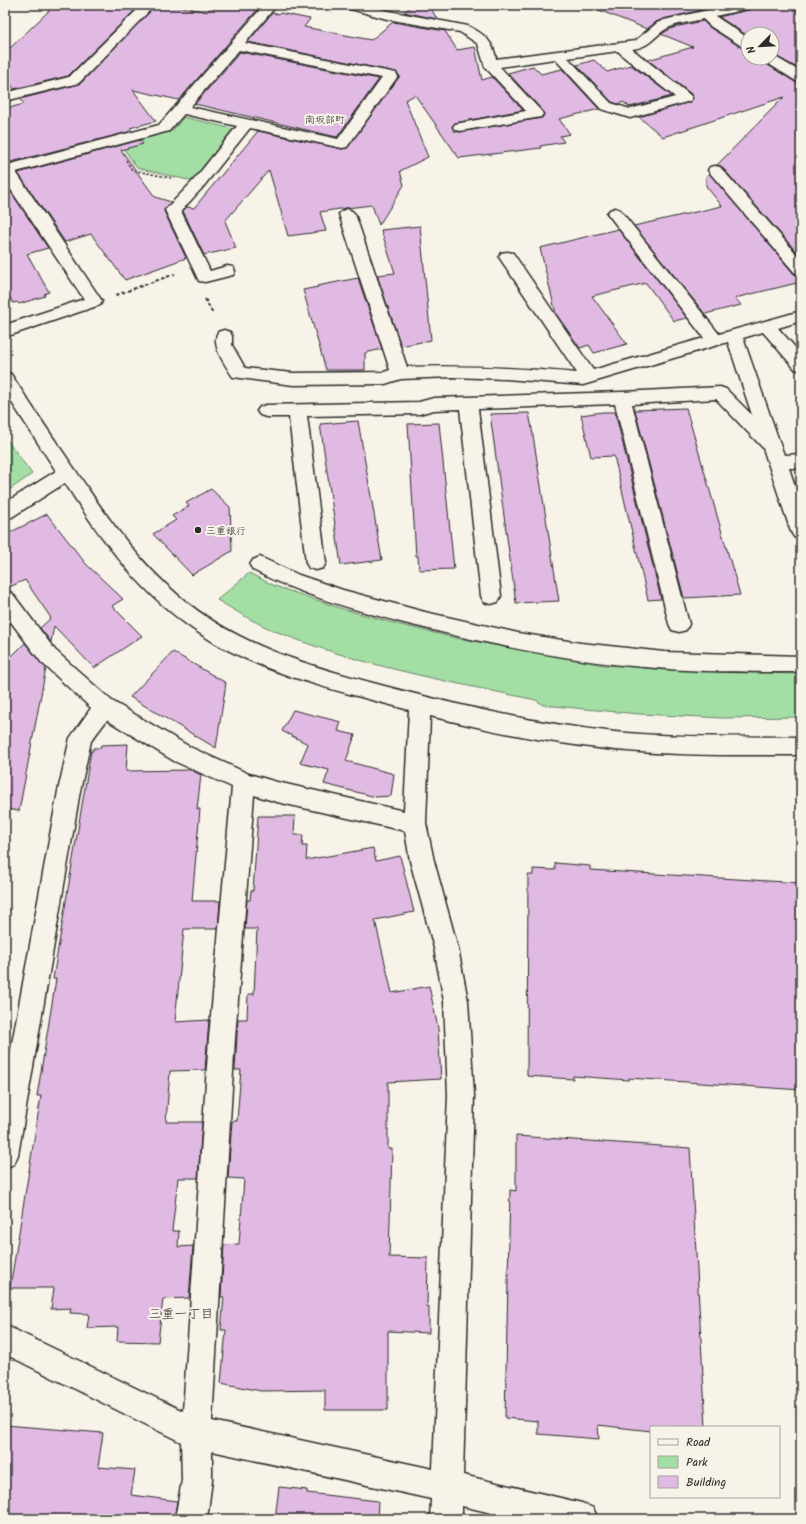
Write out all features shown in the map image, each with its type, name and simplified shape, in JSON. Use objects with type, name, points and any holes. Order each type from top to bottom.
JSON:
[{"type":"street","points":[[5,97],[74,80],[149,5]]},
{"type":"street","points":[[5,331],[94,301],[15,184],[6,168],[164,128],[271,5]]},
{"type":"street","points":[[352,5],[386,15],[463,29],[470,32],[485,44],[488,49],[490,64],[536,114],[460,127]]},
{"type":"street","points":[[686,5],[740,39]]},
{"type":"street","points":[[490,64],[639,44],[662,26],[669,23],[747,5]]},
{"type":"street","points":[[180,109],[342,144],[391,76],[236,45]]},
{"type":"street","points":[[558,55],[606,106],[630,114],[685,98],[621,46]]},
{"type":"street","points":[[780,65],[801,78]]},
{"type":"street","points":[[226,271],[202,271],[173,210],[198,184],[246,124]]},
{"type":"street","points":[[715,170],[801,269]]},
{"type":"street","points":[[615,213],[716,341]]},
{"type":"street","points":[[347,214],[400,373]]},
{"type":"street","points":[[507,257],[589,377]]},
{"type":"street","points":[[224,336],[224,345],[239,373],[323,379],[385,378],[400,373],[452,371],[506,373],[583,379],[801,316]]},
{"type":"street","points":[[767,326],[801,365]]},
{"type":"street","points":[[734,335],[801,532]]},
{"type":"street","points":[[5,378],[35,426],[110,536],[126,556],[158,588],[195,620],[232,643],[290,667],[420,704],[502,723],[589,738],[650,744],[801,746]]},
{"type":"street","points":[[266,411],[419,408],[434,404],[622,398],[720,393],[777,462],[801,476]]},
{"type":"street","points":[[622,398],[679,624]]},
{"type":"street","points":[[468,403],[491,596]]},
{"type":"street","points":[[297,411],[316,562]]},
{"type":"street","points":[[777,462],[801,461]]},
{"type":"street","points":[[5,512],[67,473]]},
{"type":"street","points":[[260,565],[292,581],[362,604],[448,626],[536,643],[605,655],[644,659],[801,664]]},
{"type":"street","points":[[5,599],[48,656],[104,707],[182,754],[244,782],[277,792],[415,822]]},
{"type":"street","points":[[420,704],[415,822],[422,861],[446,948],[456,1001],[461,1096],[446,1519]]},
{"type":"street","points":[[5,1155],[68,791],[81,738],[104,707]]},
{"type":"street","points":[[191,1519],[197,1480],[196,1433],[222,1038],[244,782]]},
{"type":"street","points":[[5,1339],[196,1433],[447,1487],[582,1519]]},
{"type":"path","points":[[113,142],[132,170],[198,184]]},
{"type":"path","points":[[94,301],[106,299],[202,271],[202,291],[224,336]]},
{"type":"green space","points":[[184,117],[233,129],[192,181],[137,168],[121,145],[172,131]]},
{"type":"green space","points":[[5,437],[32,474],[5,493]]},
{"type":"green space","points":[[249,573],[275,586],[340,608],[397,624],[451,637],[604,665],[719,672],[801,674],[801,717],[723,718],[639,714],[543,705],[536,700],[401,671],[335,653],[302,642],[270,629],[217,600]]},
{"type":"building","points":[[55,5],[140,5],[68,76],[14,89],[5,74],[5,53]]},
{"type":"building","points":[[156,5],[173,5],[207,12],[213,5],[230,5],[257,10],[179,100],[133,90],[156,121],[130,128],[132,131],[11,162],[5,161],[5,109],[24,104],[20,99],[80,84]]},
{"type":"building","points":[[413,5],[429,5],[437,19],[404,12]]},
{"type":"building","points":[[591,5],[723,5],[663,19],[647,29],[591,7]]},
{"type":"building","points":[[754,5],[787,5],[801,13],[801,70],[780,58],[780,26],[740,26],[740,31],[719,17],[752,9]]},
{"type":"building","points":[[272,13],[280,13],[310,19],[304,27],[371,40],[393,22],[445,31],[457,50],[475,47],[482,80],[492,77],[523,110],[455,123],[452,126],[455,131],[460,132],[542,118],[544,115],[542,110],[508,73],[533,66],[541,74],[562,69],[599,109],[559,119],[570,134],[560,136],[564,142],[540,146],[541,148],[459,158],[415,95],[405,100],[428,157],[400,171],[404,185],[379,225],[372,205],[346,208],[320,212],[326,231],[288,236],[269,170],[225,221],[236,248],[204,255],[183,211],[187,207],[194,208],[258,131],[342,149],[347,148],[400,76],[396,72],[248,42]]},
{"type":"building","points":[[703,21],[709,27],[740,47],[740,66],[769,66],[795,82],[801,83],[801,257],[721,166],[717,165],[784,97],[663,137],[639,117],[690,102],[693,99],[691,94],[648,60],[693,47],[661,34],[675,27]]},
{"type":"building","points":[[240,52],[379,79],[337,137],[195,104]]},
{"type":"building","points":[[594,60],[607,72],[631,65],[672,96],[630,107],[623,102],[618,104],[612,102],[577,65]]},
{"type":"building","points":[[140,140],[143,144],[121,150],[155,197],[171,202],[164,211],[186,258],[125,280],[91,234],[65,242],[18,173]]},
{"type":"building","points":[[709,173],[794,274],[801,275],[801,282],[735,298],[741,305],[705,314],[634,226],[722,206],[706,186],[706,177]]},
{"type":"building","points":[[5,183],[48,248],[27,254],[49,292],[44,294],[45,296],[19,304],[17,302],[13,303],[5,289]]},
{"type":"building","points":[[420,226],[431,340],[401,346],[377,275],[395,273],[381,230]]},
{"type":"building","points":[[618,229],[687,318],[674,321],[646,283],[592,296],[627,344],[594,353],[589,345],[580,348],[556,314],[540,248]]},
{"type":"building","points":[[358,278],[382,349],[365,353],[365,370],[326,370],[303,290]]},
{"type":"building","points":[[686,408],[740,595],[684,598],[635,410]]},
{"type":"building","points":[[615,412],[661,599],[648,600],[614,456],[591,457],[581,415]]},
{"type":"building","points":[[529,413],[559,601],[516,603],[490,414]]},
{"type":"building","points":[[358,421],[382,560],[341,565],[320,424]]},
{"type":"building","points":[[439,423],[454,569],[419,570],[418,556],[416,556],[408,424]]},
{"type":"building","points":[[211,489],[230,507],[232,551],[192,575],[153,534],[176,520],[172,516],[189,506],[186,503]]},
{"type":"building","points":[[47,514],[86,564],[123,599],[112,606],[142,636],[94,668],[54,626],[51,642],[40,628],[51,618],[25,580],[5,589],[5,535]]},
{"type":"building","points":[[25,643],[46,668],[19,811],[5,809],[5,663]]},
{"type":"building","points":[[173,652],[226,683],[216,748],[130,697]]},
{"type":"building","points":[[293,710],[341,722],[338,731],[355,735],[346,761],[394,774],[391,796],[376,797],[324,784],[329,770],[300,763],[308,744],[282,731]]},
{"type":"building","points":[[128,744],[126,771],[191,770],[201,775],[197,809],[200,809],[192,901],[220,901],[218,929],[184,929],[175,1022],[209,1020],[205,1070],[170,1071],[166,1122],[202,1122],[198,1178],[178,1178],[172,1231],[179,1231],[178,1247],[193,1246],[189,1298],[163,1299],[158,1342],[117,1341],[118,1327],[87,1328],[89,1314],[70,1313],[71,1308],[51,1309],[54,1288],[10,1288],[41,1096],[37,1096],[56,979],[53,979],[91,751],[93,751],[93,748],[100,748],[101,745]]},
{"type":"building","points":[[258,816],[295,816],[294,835],[303,835],[302,846],[307,846],[306,860],[373,848],[376,861],[400,856],[414,912],[375,920],[392,993],[429,986],[438,1028],[441,1079],[388,1082],[388,1149],[392,1149],[389,1257],[428,1258],[427,1307],[429,1307],[429,1333],[388,1331],[388,1410],[325,1410],[325,1390],[261,1391],[221,1383],[226,1330],[221,1330],[224,1297],[221,1297],[224,1245],[239,1244],[244,1179],[228,1178],[232,1121],[237,1121],[241,1070],[235,1070],[238,1019],[247,1019],[248,994],[254,994],[257,929],[245,929],[247,900],[250,900],[251,891],[253,891]]},
{"type":"building","points":[[555,863],[590,866],[590,870],[801,883],[801,1090],[629,1078],[629,1080],[573,1076],[573,1079],[527,1076],[528,875],[533,875],[533,869],[555,870]]},
{"type":"building","points":[[516,1136],[690,1148],[706,1426],[650,1426],[650,1431],[598,1425],[599,1439],[538,1434],[538,1421],[505,1418],[510,1190],[516,1191]]},
{"type":"building","points":[[5,1425],[103,1433],[98,1467],[135,1470],[131,1495],[177,1501],[174,1519],[46,1519],[5,1515]]},
{"type":"building","points":[[279,1487],[307,1490],[307,1493],[378,1501],[377,1519],[275,1519]]},
{"type":"place","name":"三重銀行","points":[[198,530]]},
{"type":"district","name":"南坂部町","points":[[325,119]]},
{"type":"district","name":"三重一丁目","points":[[181,1313]]}]
